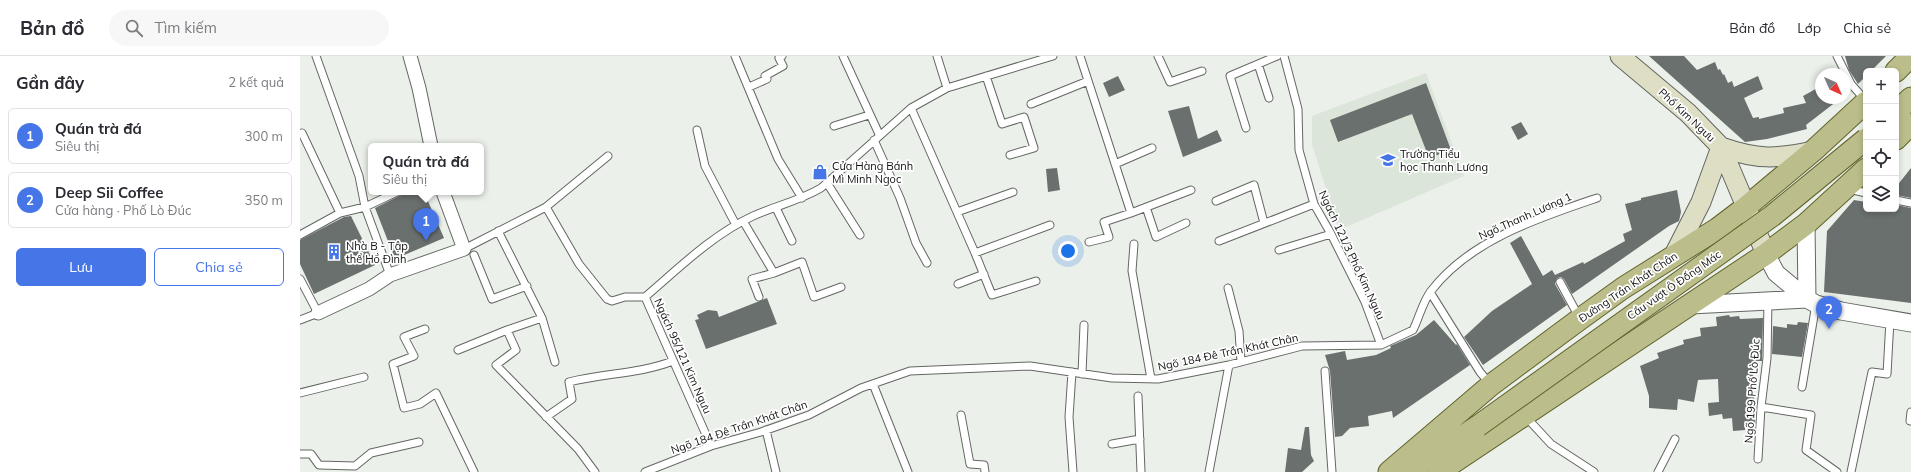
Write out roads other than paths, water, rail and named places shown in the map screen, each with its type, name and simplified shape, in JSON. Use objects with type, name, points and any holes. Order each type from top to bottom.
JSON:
[{"type":"main road","name":"Phố Kim Ngưu","points":[[1622,56],[1688,113],[1721,147],[1766,254]]},
{"type":"main road","points":[[1899,68],[1911,56]]},
{"type":"main road","points":[[1899,109],[1911,98]]},
{"type":"main road","name":"Đường Trần Khát Chân","points":[[1389,472],[1492,386],[1580,318],[1623,288],[1717,229],[1746,207],[1813,151],[1864,104]]},
{"type":"main road","points":[[1899,136],[1911,124]]},
{"type":"main road","name":"Cầu vượt Ô Đống Mác","points":[[1401,472],[1424,462],[1478,426],[1772,216],[1865,140]]},
{"type":"main road","points":[[1674,255],[1701,202],[1721,147],[1744,155],[1763,158],[1784,157],[1813,151]]},
{"type":"main road","points":[[1438,472],[1766,254],[1806,224],[1863,172]]},
{"type":"main road","points":[[1623,288],[1646,293],[1655,298],[1660,304],[1663,313],[1663,323]]},
{"type":"main road","name":"Cầu vượt Ô Đống Mác","points":[[1432,472],[1478,426]]},
{"type":"street","points":[[410,56],[419,88],[430,143]]},
{"type":"street","points":[[318,313],[370,289],[390,275],[469,252],[445,195]]},
{"type":"street","points":[[1806,224],[1812,302]]},
{"type":"street","points":[[1766,254],[1776,273],[1812,302]]},
{"type":"street","points":[[1690,305],[1768,300],[1812,302],[1841,311],[1911,323]]},
{"type":"lane","points":[[316,56],[359,176],[365,207],[390,275]]},
{"type":"lane","points":[[735,56],[778,159],[802,198]]},
{"type":"lane","points":[[749,88],[767,79],[765,76],[783,66],[779,58],[782,56]]},
{"type":"lane","points":[[843,56],[869,115],[916,243],[927,263]]},
{"type":"lane","points":[[937,56],[947,88]]},
{"type":"lane","points":[[546,207],[579,264],[607,299],[612,301],[625,297],[645,297],[705,245],[736,225],[802,198],[827,183],[911,108],[947,88],[1052,56]]},
{"type":"lane","points":[[1080,56],[1131,213]]},
{"type":"lane","points":[[1158,56],[1170,82],[1202,71]]},
{"type":"lane","points":[[1246,128],[1230,76],[1277,56]]},
{"type":"lane","name":"Ngách 121/3 Phố Kim Ngưu","points":[[1284,56],[1298,109],[1299,150],[1314,204],[1331,234],[1365,302],[1381,345]]},
{"type":"lane","points":[[1837,56],[1851,84],[1863,98]]},
{"type":"lane","points":[[1258,64],[1269,98]]},
{"type":"lane","points":[[986,76],[1002,124],[1024,117],[1034,148],[1010,155]]},
{"type":"lane","points":[[1031,104],[1088,81]]},
{"type":"lane","points":[[911,108],[992,295],[1036,281]]},
{"type":"lane","points":[[834,126],[869,115]]},
{"type":"lane","points":[[697,130],[704,166],[736,225]]},
{"type":"lane","points":[[302,133],[340,213]]},
{"type":"lane","points":[[1115,164],[1152,148]]},
{"type":"lane","points":[[527,286],[492,299],[469,252],[498,231],[546,207],[608,156]]},
{"type":"lane","points":[[827,183],[860,235]]},
{"type":"lane","points":[[1216,200],[1254,185],[1264,223]]},
{"type":"lane","points":[[1846,188],[1863,192]]},
{"type":"lane","points":[[1089,242],[1109,237],[1104,222],[1191,190]]},
{"type":"lane","points":[[957,212],[1013,192]]},
{"type":"lane","points":[[300,235],[340,213],[365,207],[391,195]]},
{"type":"lane","name":"Ngõ Thanh Lương 1","points":[[1430,292],[1465,256],[1554,213],[1597,198]]},
{"type":"lane","points":[[1899,201],[1911,203]]},
{"type":"lane","points":[[1218,241],[1314,204]]},
{"type":"lane","points":[[1146,207],[1156,237],[1186,223]]},
{"type":"lane","points":[[776,208],[792,241]]},
{"type":"lane","points":[[743,221],[774,273]]},
{"type":"lane","points":[[975,253],[1050,225]]},
{"type":"lane","points":[[498,231],[542,318],[555,362]]},
{"type":"lane","points":[[1279,250],[1331,234]]},
{"type":"lane","points":[[1134,244],[1132,271],[1151,379]]},
{"type":"lane","points":[[759,297],[752,280],[802,262],[814,297],[841,287]]},
{"type":"lane","points":[[958,284],[984,274]]},
{"type":"lane","points":[[300,279],[318,313],[300,320]]},
{"type":"lane","points":[[1560,282],[1580,318]]},
{"type":"lane","points":[[1228,288],[1239,331],[1241,362]]},
{"type":"lane","points":[[1381,345],[1413,330],[1430,292]]},
{"type":"lane","points":[[1430,292],[1480,372],[1492,386]]},
{"type":"lane","name":"Ngách 95/121 Kim Ngưu","points":[[645,297],[711,446]]},
{"type":"lane","name":"Ngõ 199 Phố Lò Đúc","points":[[1758,459],[1761,407],[1767,358],[1768,300]]},
{"type":"lane","points":[[1802,387],[1812,302]]},
{"type":"lane","points":[[458,350],[507,330],[542,318]]},
{"type":"lane","points":[[1851,472],[1872,372],[1887,374],[1890,319]]},
{"type":"lane","points":[[1082,374],[1084,325]]},
{"type":"lane","points":[[425,329],[404,338],[414,356],[393,364],[404,408],[420,404],[436,393],[474,472]]},
{"type":"lane","points":[[507,330],[516,350],[496,365],[578,449],[595,472]]},
{"type":"lane","name":"Ngõ 184 Đê Trần Khát Chân","points":[[645,472],[711,446],[766,430],[809,415],[861,388],[910,371],[1030,366],[1112,378],[1151,379],[1228,365],[1302,346],[1381,345]]},
{"type":"lane","points":[[546,417],[572,399],[569,382],[586,377],[652,369],[673,361]]},
{"type":"lane","points":[[1209,472],[1228,365]]},
{"type":"lane","points":[[1325,371],[1332,472]]},
{"type":"lane","points":[[1072,372],[1069,417],[1074,472]]},
{"type":"lane","points":[[300,393],[364,378]]},
{"type":"lane","points":[[873,384],[908,472]]},
{"type":"lane","points":[[1138,396],[1141,472]]},
{"type":"lane","points":[[1761,407],[1811,415],[1806,450],[1837,472]]},
{"type":"lane","points":[[1910,421],[1911,412]]},
{"type":"lane","points":[[961,415],[970,464],[984,465],[985,472]]},
{"type":"lane","points":[[1525,415],[1551,444],[1594,472]]},
{"type":"lane","points":[[766,430],[776,472]]},
{"type":"lane","points":[[1112,444],[1140,439]]},
{"type":"lane","points":[[1658,472],[1675,439]]},
{"type":"lane","points":[[300,454],[311,454],[319,465],[355,466],[371,453],[419,442]]},
{"type":"place","name":"Trường Tiểu học Thanh Lương","points":[[1388,160]]},
{"type":"place","name":"Cửa Hàng Bánh Mì Minh Ngoc","points":[[820,172]]},
{"type":"place","name":"Quán trà đá","points":[[426,241]]},
{"type":"place","name":"Nhà B - Tập thể Hồ Đình","points":[[334,252]]},
{"type":"place","name":"Deep Sii Coffee","points":[[1829,329]]}]
